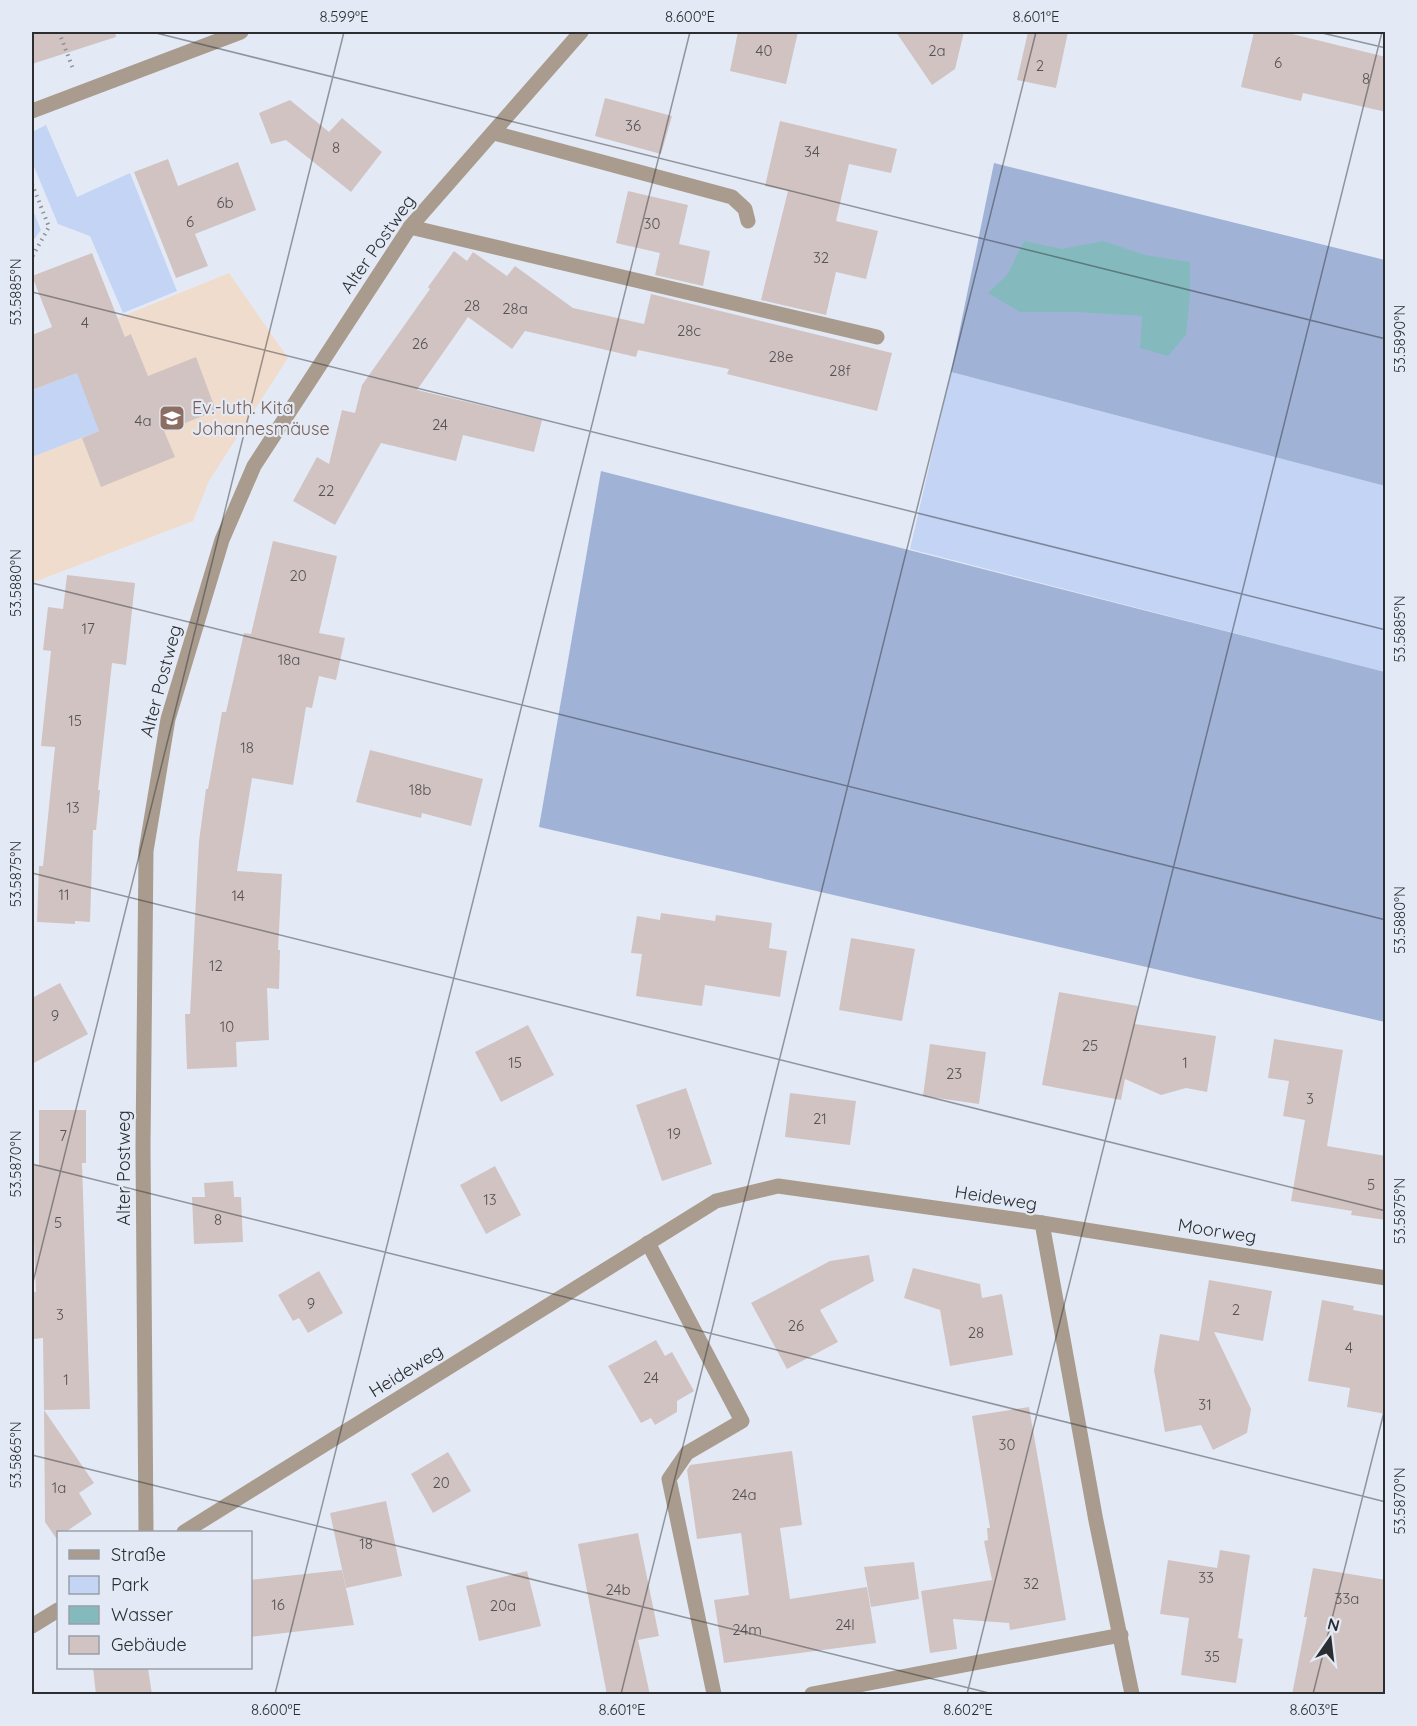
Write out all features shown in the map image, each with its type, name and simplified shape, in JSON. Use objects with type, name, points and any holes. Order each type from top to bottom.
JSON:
[{"type":"street","points":[[32,111],[241,32]]},
{"type":"street","name":"Alter Postweg","points":[[146,1531],[143,1160],[146,851],[168,719],[222,540],[254,466],[410,227],[581,32]]},
{"type":"street","points":[[494,133],[732,197],[745,209],[748,221]]},
{"type":"street","points":[[410,227],[877,337]]},
{"type":"street","name":"Heideweg","points":[[187,1531],[716,1201],[778,1186],[1042,1223],[1096,1521],[1132,1695]]},
{"type":"street","name":"Moorweg","points":[[1042,1223],[1386,1278]]},
{"type":"street","points":[[648,1243],[742,1421],[687,1453],[669,1479],[714,1695]]},
{"type":"street","points":[[32,1626],[57,1611]]},
{"type":"street","points":[[812,1695],[1121,1635]]},
{"type":"path","points":[[59,32],[82,92]]},
{"type":"path","points":[[32,184],[49,227],[32,257]]},
{"type":"shaded area","points":[[994,163],[1385,260],[1385,486],[951,372]]},
{"type":"shaded area","name":"Ev.-luth. Kita Johannesmäuse","points":[[229,273],[288,358],[209,481],[193,521],[32,583],[32,457],[99,431],[141,360],[132,335],[125,337],[118,318]]},
{"type":"shaded area","points":[[601,471],[1385,672],[1385,1022],[539,827]]},
{"type":"green space","points":[[46,125],[77,197],[130,173],[177,291],[123,313],[90,236],[58,224],[32,162],[32,132]]},
{"type":"green space","points":[[32,208],[41,230],[32,242]]},
{"type":"green space","points":[[82,371],[99,431],[32,457],[32,390]]},
{"type":"green space","points":[[951,372],[1385,486],[1385,672],[910,549]]},
{"type":"water","points":[[1024,241],[1062,249],[1103,241],[1145,255],[1190,262],[1190,295],[1186,335],[1168,356],[1140,348],[1142,316],[1075,312],[1020,312],[988,293],[1007,275]]},
{"type":"building","points":[[32,32],[115,32],[116,37],[32,64]]},
{"type":"building","points":[[738,32],[798,32],[786,84],[730,71]]},
{"type":"building","points":[[896,32],[964,32],[955,69],[932,85]]},
{"type":"building","points":[[1028,32],[1068,32],[1056,88],[1017,80]]},
{"type":"building","points":[[1254,32],[1284,32],[1386,57],[1386,112],[1303,93],[1301,101],[1241,87]]},
{"type":"building","points":[[605,98],[672,116],[661,154],[595,136]]},
{"type":"building","points":[[290,100],[329,132],[342,118],[382,152],[351,192],[286,140],[271,144],[259,113]]},
{"type":"building","points":[[780,121],[897,149],[891,173],[849,164],[836,221],[878,231],[866,279],[836,272],[826,315],[761,300],[788,191],[765,186]]},
{"type":"building","points":[[168,159],[178,186],[238,162],[256,210],[195,234],[208,266],[176,278],[134,172]]},
{"type":"building","points":[[628,191],[688,205],[679,244],[710,251],[703,286],[655,275],[660,253],[616,243]]},
{"type":"building","points":[[454,251],[467,261],[473,252],[507,276],[515,266],[573,308],[644,324],[651,294],[892,353],[877,411],[727,374],[729,369],[638,350],[636,357],[525,331],[512,349],[468,317],[417,390],[542,420],[534,452],[463,435],[456,461],[381,443],[335,525],[293,501],[317,457],[329,464],[342,410],[355,413],[362,385]]},
{"type":"building","points":[[92,253],[125,337],[131,334],[148,376],[196,357],[216,411],[164,431],[175,457],[101,487],[82,438],[99,431],[77,373],[32,390],[32,335],[52,327],[32,276]]},
{"type":"building","points":[[273,541],[337,556],[319,633],[345,638],[336,680],[319,676],[312,708],[306,707],[293,785],[252,778],[237,871],[282,874],[278,950],[280,950],[279,989],[267,988],[269,1040],[236,1042],[237,1067],[187,1069],[185,1014],[190,1014],[199,841],[206,789],[208,789],[222,712],[226,712],[244,633],[251,634]]},
{"type":"building","points":[[67,575],[135,583],[126,665],[112,663],[98,790],[100,790],[96,830],[93,830],[90,922],[75,921],[75,924],[37,922],[39,866],[43,866],[55,747],[41,746],[51,651],[43,650],[48,607],[63,609]]},
{"type":"building","points":[[370,750],[483,779],[471,826],[422,813],[421,818],[356,802]]},
{"type":"building","points":[[661,913],[715,921],[716,915],[772,923],[769,948],[787,951],[780,997],[705,985],[702,1006],[636,996],[642,954],[631,953],[637,916],[660,920]]},
{"type":"building","points":[[851,938],[915,949],[902,1021],[839,1010]]},
{"type":"building","points":[[60,983],[88,1034],[32,1064],[32,998]]},
{"type":"building","points":[[1059,992],[1138,1006],[1135,1024],[1216,1036],[1207,1092],[1186,1088],[1161,1095],[1125,1079],[1121,1100],[1042,1085]]},
{"type":"building","points":[[528,1025],[554,1075],[501,1102],[475,1052]]},
{"type":"building","points":[[1274,1039],[1343,1050],[1327,1146],[1386,1156],[1386,1220],[1351,1215],[1352,1211],[1291,1201],[1305,1120],[1283,1116],[1289,1081],[1268,1078]]},
{"type":"building","points":[[930,1044],[986,1052],[979,1104],[923,1096]]},
{"type":"building","points":[[686,1088],[712,1164],[662,1181],[636,1105]]},
{"type":"building","points":[[790,1093],[856,1101],[850,1145],[785,1137]]},
{"type":"building","points":[[39,1110],[86,1110],[86,1163],[82,1163],[90,1409],[44,1410],[43,1338],[34,1339],[33,1292],[36,1292],[34,1239],[32,1239],[32,1165],[39,1165]]},
{"type":"building","points":[[495,1166],[521,1215],[486,1234],[460,1185]]},
{"type":"building","points":[[233,1181],[234,1197],[241,1197],[243,1242],[194,1244],[192,1197],[205,1197],[204,1183]]},
{"type":"building","points":[[869,1255],[874,1281],[820,1310],[838,1342],[787,1369],[751,1303],[830,1261]]},
{"type":"building","points":[[913,1268],[980,1284],[982,1298],[1002,1294],[1013,1355],[950,1366],[940,1310],[904,1298]]},
{"type":"building","points":[[319,1271],[343,1313],[308,1333],[299,1318],[293,1321],[278,1295]]},
{"type":"building","points":[[1209,1280],[1272,1291],[1263,1341],[1214,1332],[1251,1409],[1247,1433],[1213,1450],[1201,1425],[1165,1432],[1154,1370],[1160,1334],[1199,1341]]},
{"type":"building","points":[[1322,1300],[1354,1306],[1353,1310],[1386,1316],[1386,1414],[1347,1407],[1350,1388],[1308,1381]]},
{"type":"building","points":[[656,1340],[665,1356],[672,1352],[694,1391],[677,1401],[677,1412],[655,1425],[651,1418],[641,1423],[608,1366]]},
{"type":"building","points":[[1029,1407],[1066,1620],[1010,1630],[1009,1623],[953,1619],[957,1649],[930,1653],[921,1591],[992,1580],[984,1541],[988,1540],[987,1528],[990,1528],[972,1416]]},
{"type":"building","points":[[44,1410],[94,1483],[79,1493],[92,1514],[67,1531],[57,1531],[56,1538],[45,1522]]},
{"type":"building","points":[[792,1451],[802,1525],[780,1528],[790,1599],[867,1587],[876,1643],[724,1663],[714,1600],[749,1595],[741,1533],[697,1539],[687,1470],[690,1465]]},
{"type":"building","points":[[448,1452],[471,1491],[433,1513],[411,1474]]},
{"type":"building","points":[[386,1501],[402,1576],[346,1588],[330,1513]]},
{"type":"building","points":[[638,1533],[659,1636],[638,1640],[650,1695],[607,1695],[578,1544]]},
{"type":"building","points":[[1220,1550],[1250,1555],[1238,1638],[1243,1639],[1236,1683],[1181,1675],[1189,1618],[1160,1614],[1168,1560],[1217,1568]]},
{"type":"building","points":[[914,1562],[919,1599],[871,1607],[864,1567]]},
{"type":"building","points":[[1313,1568],[1386,1580],[1386,1695],[1292,1695],[1307,1617],[1304,1617]]},
{"type":"building","points":[[342,1570],[354,1625],[252,1637],[252,1580]]},
{"type":"building","points":[[527,1571],[541,1626],[479,1641],[466,1586]]},
{"type":"building","points":[[93,1669],[148,1669],[152,1695],[96,1695]]},
{"type":"place","name":"Ev.-luth. Kita Johannesmäuse","points":[[172,418]]}]
